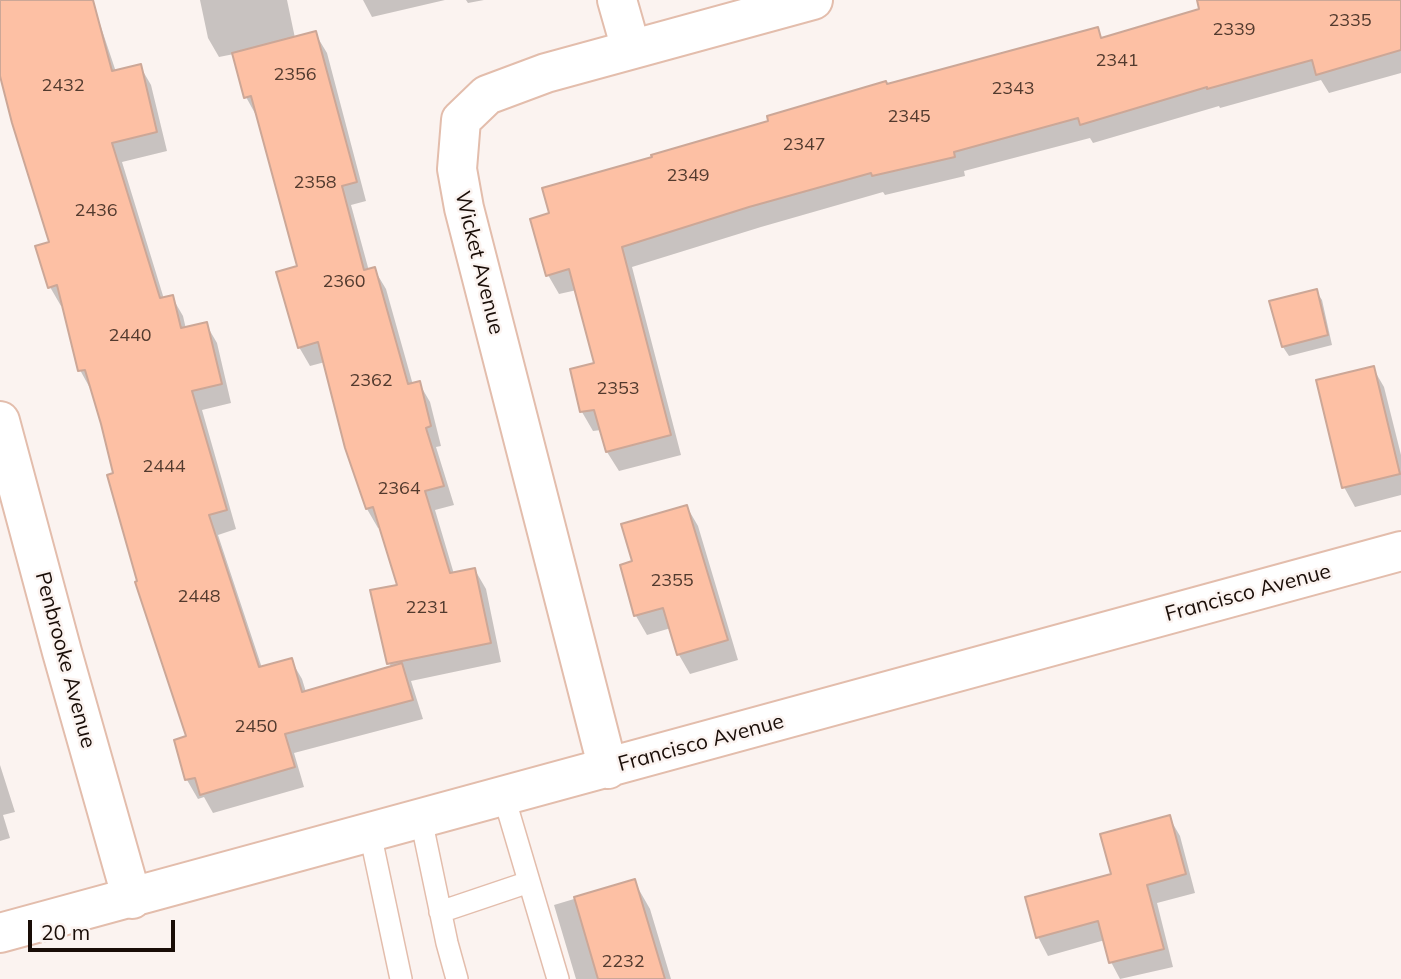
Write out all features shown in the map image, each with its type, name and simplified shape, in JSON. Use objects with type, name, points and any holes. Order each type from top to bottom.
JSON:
[{"type":"street","points":[[617,0],[631,49]]},
{"type":"street","name":"Wicket Avenue","points":[[608,769],[467,222],[457,169],[461,120],[487,95],[547,74],[813,0]]},
{"type":"street","name":"Penbrooke Avenue","points":[[0,421],[132,899]]},
{"type":"street","name":"Francisco Avenue","points":[[0,933],[1401,551]]},
{"type":"lane","points":[[503,797],[558,979]]},
{"type":"lane","points":[[421,819],[457,979]]},
{"type":"lane","points":[[370,833],[401,979]]},
{"type":"lane","points":[[440,912],[529,882]]},
{"type":"building","points":[[0,0],[93,0],[112,71],[141,64],[157,132],[112,143],[160,298],[173,295],[181,328],[207,322],[222,384],[192,391],[227,510],[209,515],[259,667],[292,658],[302,692],[402,663],[413,700],[285,734],[295,767],[200,795],[195,778],[185,780],[174,740],[186,736],[135,582],[137,581],[107,475],[113,473],[101,424],[85,370],[78,371],[57,285],[48,288],[35,246],[49,242],[0,76]]},
{"type":"building","points":[[1197,0],[1401,0],[1401,50],[1316,75],[1312,60],[1207,87],[1080,125],[1078,118],[954,152],[955,157],[872,176],[871,173],[749,207],[622,247],[671,435],[606,452],[594,410],[580,412],[570,369],[594,363],[569,269],[546,276],[530,219],[549,213],[542,188],[768,121],[767,116],[886,81],[887,84],[1098,27],[1101,38],[1199,9]]},
{"type":"building","points":[[316,31],[357,182],[342,186],[364,270],[375,267],[408,384],[420,381],[431,426],[426,428],[444,486],[425,491],[450,573],[475,568],[491,643],[387,664],[370,590],[397,585],[373,507],[366,509],[345,448],[318,342],[298,348],[276,272],[297,266],[251,96],[244,98],[232,53]]},
{"type":"building","points":[[1317,289],[1328,335],[1282,347],[1269,301]]},
{"type":"building","points":[[1374,366],[1400,474],[1342,488],[1316,380]]},
{"type":"building","points":[[687,505],[728,640],[677,655],[663,608],[634,616],[620,565],[632,561],[621,524]]},
{"type":"building","points":[[1170,815],[1186,874],[1147,885],[1164,949],[1109,963],[1098,921],[1036,938],[1025,897],[1111,874],[1100,834]]},
{"type":"building","points":[[635,879],[665,979],[598,979],[574,897]]}]
